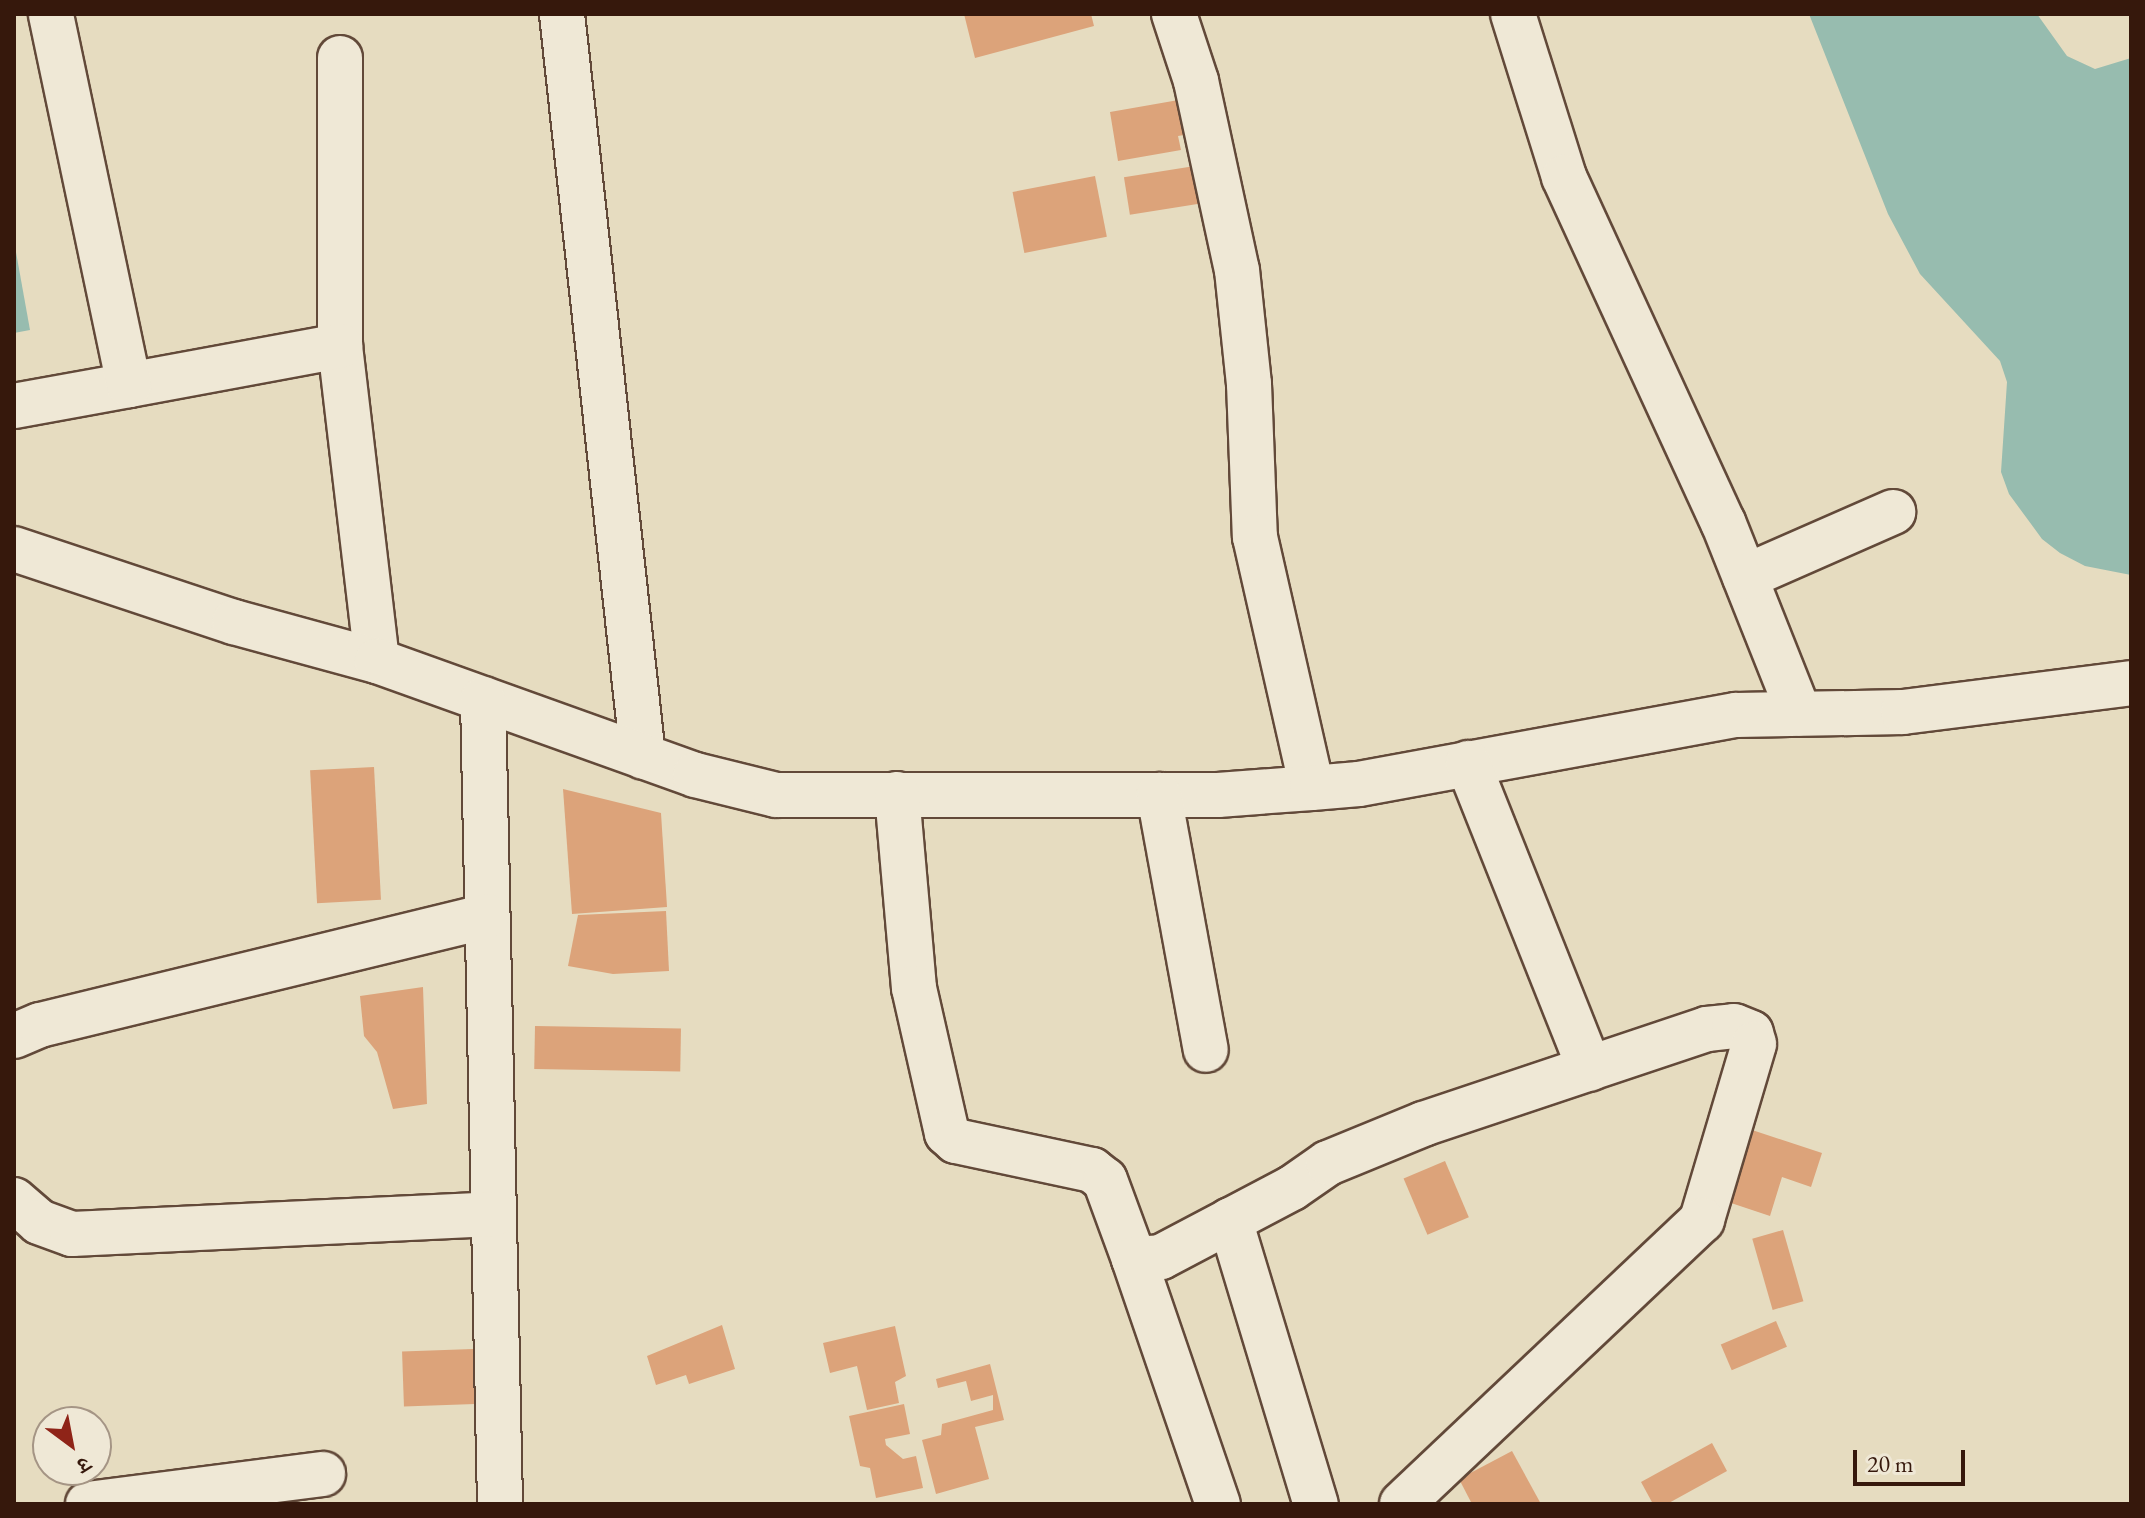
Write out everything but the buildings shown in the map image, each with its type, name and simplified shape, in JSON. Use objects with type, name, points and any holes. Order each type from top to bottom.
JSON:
[{"type":"street","points":[[51,14],[129,385]]},
{"type":"street","points":[[562,14],[643,757]]},
{"type":"street","points":[[1174,14],[1196,81],[1237,270],[1249,384],[1255,537],[1312,788]]},
{"type":"street","points":[[1513,14],[1564,177],[1745,577],[1799,713]]},
{"type":"street","points":[[340,58],[340,346],[377,661]]},
{"type":"street","points":[[14,406],[340,346]]},
{"type":"street","points":[[1745,577],[1893,512]]},
{"type":"street","points":[[14,549],[234,622],[377,661],[643,757],[776,795],[1159,795],[1312,788],[1736,715],[1903,712],[2131,683]]},
{"type":"street","points":[[483,699],[500,1504]]},
{"type":"street","points":[[1468,763],[1590,1069]]},
{"type":"street","points":[[897,794],[914,988],[947,1133],[956,1141],[1092,1170],[1105,1180],[1218,1504]]},
{"type":"street","points":[[1159,795],[1206,1050]]},
{"type":"street","points":[[14,1036],[40,1025],[487,916]]},
{"type":"street","points":[[1134,1259],[1161,1257],[1328,1163],[1423,1124],[1707,1029],[1745,1029],[1754,1044],[1702,1220],[1402,1504]]},
{"type":"street","points":[[14,1200],[39,1222],[72,1234],[494,1214]]},
{"type":"street","points":[[1230,1220],[1316,1504]]},
{"type":"street","points":[[88,1504],[323,1474]]},
{"type":"water","points":[[1809,14],[2037,14],[2067,56],[2095,69],[2131,58],[2131,575],[2085,566],[2060,553],[2042,539],[2009,494],[2001,472],[2007,382],[2000,361],[1920,274],[1888,214]]},
{"type":"water","points":[[14,241],[30,330],[14,333]]}]
